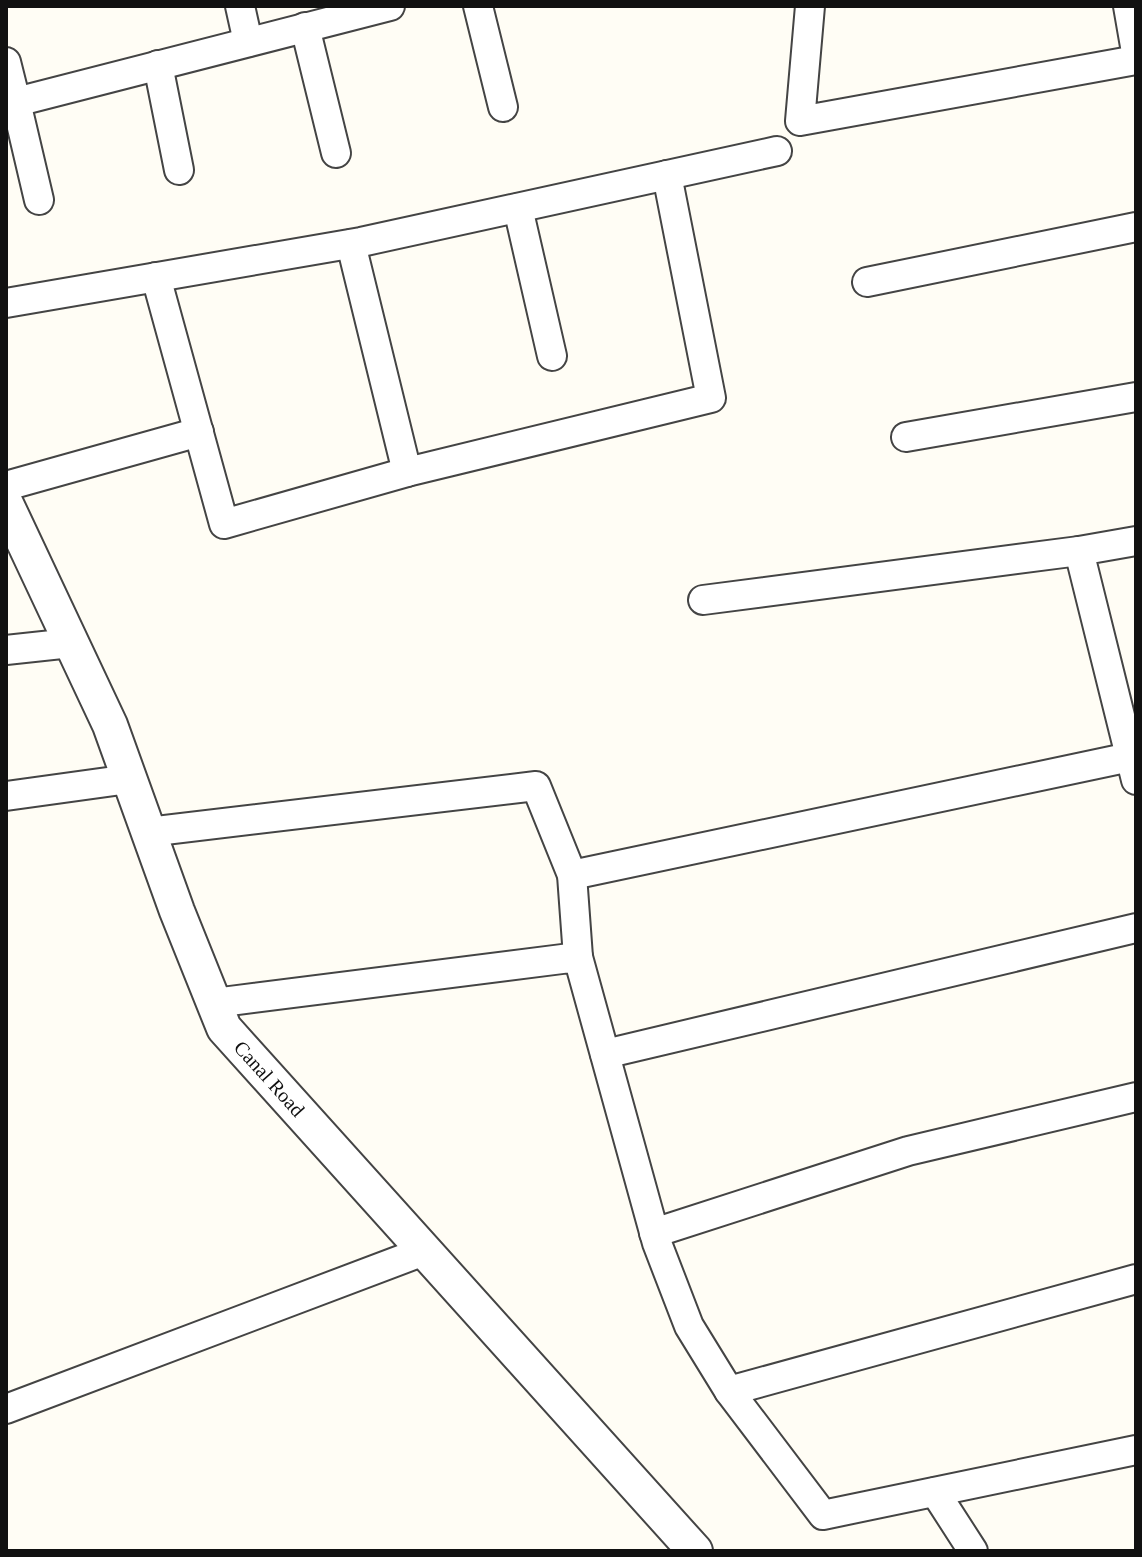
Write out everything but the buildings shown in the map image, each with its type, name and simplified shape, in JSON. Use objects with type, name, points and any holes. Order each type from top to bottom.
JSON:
[{"type":"street","points":[[240,6],[248,42]]},
{"type":"street","points":[[16,102],[390,6]]},
{"type":"street","points":[[478,6],[503,107]]},
{"type":"street","points":[[810,6],[800,121],[1136,60]]},
{"type":"street","points":[[1128,6],[1136,52]]},
{"type":"street","points":[[305,27],[336,153]]},
{"type":"street","points":[[6,62],[39,200]]},
{"type":"street","points":[[158,65],[179,170]]},
{"type":"street","points":[[6,303],[351,244],[777,151]]},
{"type":"street","points":[[156,277],[224,524],[407,472],[711,398],[667,175]]},
{"type":"street","points":[[518,208],[552,356]]},
{"type":"street","points":[[867,282],[1136,227]]},
{"type":"street","points":[[351,244],[407,472]]},
{"type":"street","points":[[906,437],[1136,397]]},
{"type":"street","points":[[6,486],[199,432]]},
{"type":"street","name":"Canal Road","points":[[6,504],[110,725],[224,1028],[695,1551]]},
{"type":"street","points":[[703,600],[1136,541]]},
{"type":"street","points":[[572,875],[1133,768],[1079,551]]},
{"type":"street","points":[[6,650],[71,643]]},
{"type":"street","points":[[6,796],[129,779]]},
{"type":"street","points":[[148,832],[536,786],[572,875],[578,957],[654,1233],[689,1326],[729,1391],[823,1515],[1136,1450]]},
{"type":"street","points":[[605,1054],[1136,928]]},
{"type":"street","points":[[214,1003],[578,957]]},
{"type":"street","points":[[654,1233],[908,1151],[1136,1097]]},
{"type":"street","points":[[6,1409],[424,1251]]},
{"type":"street","points":[[729,1391],[1136,1279]]},
{"type":"street","points":[[935,1492],[973,1551]]}]
